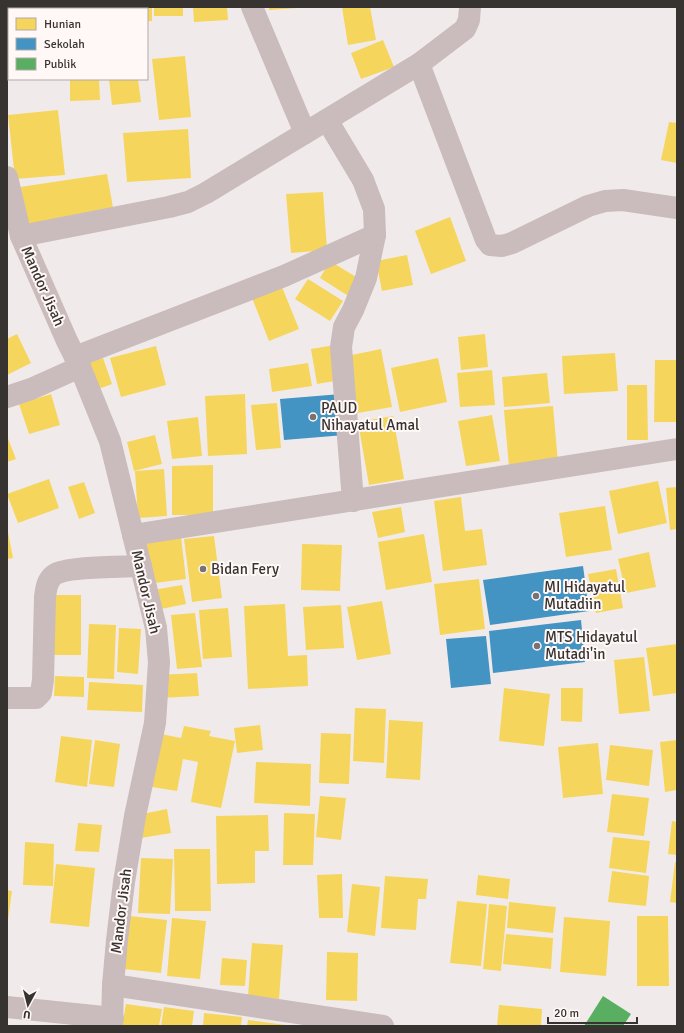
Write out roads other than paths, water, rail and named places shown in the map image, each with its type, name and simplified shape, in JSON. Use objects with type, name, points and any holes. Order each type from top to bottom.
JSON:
[{"type":"street","points":[[252,7],[305,133]]},
{"type":"street","points":[[21,236],[169,207],[188,202],[206,193],[419,64],[465,29],[469,20],[470,7]]},
{"type":"street","points":[[419,64],[486,240],[490,245],[502,246],[512,243],[588,206],[605,201],[623,200],[677,208]]},
{"type":"street","points":[[327,120],[363,180],[374,209],[375,235],[366,278],[353,310],[344,326],[341,347],[354,501]]},
{"type":"street","name":"Mandor Jisah","points":[[7,177],[21,236],[110,440],[156,628],[159,662],[155,722],[135,816],[124,882],[113,985],[112,1022]]},
{"type":"street","points":[[7,397],[31,389],[77,362],[284,276],[375,235]]},
{"type":"street","points":[[133,535],[677,449]]},
{"type":"street","points":[[7,698],[36,698],[41,693],[43,680],[46,587],[54,575],[68,570],[141,566]]},
{"type":"street","points":[[113,985],[383,1026]]},
{"type":"street","points":[[7,1007],[112,1022]]},
{"type":"place","name":"PAUD Nihayatul Amal","points":[[313,417]]},
{"type":"place","name":"Bidan Fery","points":[[203,569]]},
{"type":"place","name":"MI Hidayatul Mutadiin","points":[[536,596]]},
{"type":"place","name":"MTS Hidayatul Mutadi'in","points":[[537,646]]}]
